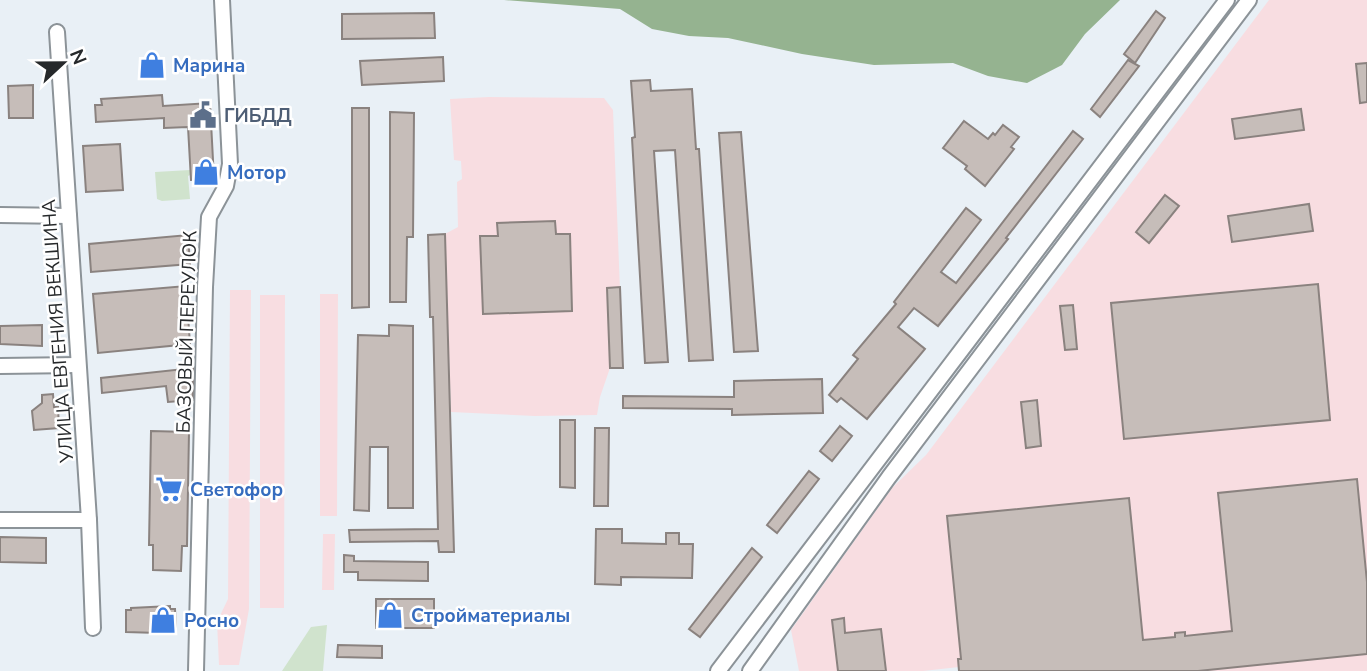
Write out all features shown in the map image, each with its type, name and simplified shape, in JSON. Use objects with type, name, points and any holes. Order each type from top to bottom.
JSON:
[{"type":"street","name":"БАЗОВЫЙ ПЕРЕУЛОК","points":[[196,671],[209,217],[226,186],[230,164],[222,0]]},
{"type":"street","points":[[718,671],[1227,0]]},
{"type":"street","points":[[750,671],[889,477],[1250,0]]},
{"type":"street","name":"УЛИЦА ЕВГЕНИЯ ВЕКШИНА","points":[[57,32],[89,520],[93,628]]},
{"type":"street","points":[[0,215],[69,216]]},
{"type":"street","points":[[0,366],[78,365]]},
{"type":"street","points":[[0,520],[89,520]]},
{"type":"shaded area","points":[[1269,0],[1367,0],[1367,671],[959,671],[959,667],[923,671],[799,671],[791,630],[892,488],[926,455]]},
{"type":"shaded area","points":[[604,98],[613,110],[623,368],[610,368],[597,415],[535,416],[451,412],[445,234],[458,227],[457,182],[462,179],[461,161],[454,160],[450,99]]},
{"type":"shaded area","points":[[230,290],[251,290],[249,609],[239,665],[219,665],[217,622],[228,599]]},
{"type":"shaded area","points":[[320,294],[338,294],[337,516],[320,516]]},
{"type":"shaded area","points":[[260,295],[285,295],[284,608],[260,608]]},
{"type":"shaded area","points":[[323,534],[335,534],[334,590],[322,590]]},
{"type":"green space","points":[[504,0],[1120,0],[1085,34],[1062,65],[1027,83],[988,76],[953,63],[874,65],[802,54],[728,38],[689,36],[652,29],[620,9]]},
{"type":"green space","points":[[190,170],[190,199],[157,199],[155,172]]},
{"type":"green space","points":[[327,625],[323,671],[282,671],[311,627]]},
{"type":"building","points":[[1156,11],[1165,18],[1135,63],[1124,54]]},
{"type":"building","points":[[434,13],[435,38],[342,39],[342,14]]},
{"type":"building","points":[[443,57],[444,81],[362,85],[360,61]]},
{"type":"building","points":[[1128,60],[1139,66],[1100,117],[1091,109]]},
{"type":"building","points":[[1367,63],[1367,102],[1360,103],[1356,64]]},
{"type":"building","points":[[650,80],[651,91],[692,89],[696,149],[699,149],[713,360],[689,361],[675,150],[654,151],[668,362],[645,363],[631,81]]},
{"type":"building","points":[[33,85],[33,118],[9,118],[8,86]]},
{"type":"building","points":[[162,95],[163,106],[210,103],[214,179],[191,180],[188,127],[164,128],[164,118],[96,122],[95,105],[102,105],[101,99]]},
{"type":"building","points":[[352,108],[369,108],[369,307],[352,308]]},
{"type":"building","points":[[1301,109],[1304,130],[1235,139],[1232,119]]},
{"type":"building","points":[[390,112],[414,113],[413,237],[407,237],[406,302],[390,302]]},
{"type":"building","points":[[964,121],[988,139],[1003,125],[1019,137],[1011,147],[1014,149],[985,186],[965,169],[967,166],[943,148]]},
{"type":"building","points":[[1073,131],[1083,139],[938,326],[914,308],[898,327],[925,349],[867,419],[841,398],[837,402],[829,395],[858,359],[853,355],[896,304],[894,302],[966,208],[981,220],[941,272],[956,283]]},
{"type":"building","points":[[741,132],[758,351],[734,352],[719,133]]},
{"type":"building","points":[[120,144],[123,190],[86,192],[83,146]]},
{"type":"building","points":[[1165,195],[1179,206],[1149,243],[1136,232]]},
{"type":"building","points":[[1309,204],[1313,231],[1232,242],[1228,216]]},
{"type":"building","points":[[555,221],[556,234],[570,234],[572,311],[483,314],[480,236],[498,236],[497,223]]},
{"type":"building","points":[[445,234],[454,552],[439,552],[438,541],[350,542],[349,530],[438,529],[433,317],[430,317],[428,235]]},
{"type":"building","points":[[188,235],[190,264],[91,272],[89,244]]},
{"type":"building","points":[[1318,284],[1330,420],[1124,439],[1111,303]]},
{"type":"building","points":[[186,286],[190,344],[98,353],[93,294]]},
{"type":"building","points":[[620,287],[623,368],[610,368],[607,288]]},
{"type":"building","points":[[1073,305],[1077,349],[1065,350],[1060,306]]},
{"type":"building","points":[[42,325],[42,346],[0,344],[0,326]]},
{"type":"building","points":[[389,325],[413,326],[413,508],[388,508],[388,447],[370,447],[369,511],[354,510],[358,335],[389,336]]},
{"type":"building","points":[[193,368],[193,400],[168,402],[166,386],[102,393],[101,378]]},
{"type":"building","points":[[822,379],[823,413],[732,415],[732,409],[623,408],[623,396],[734,397],[734,381]]},
{"type":"building","points":[[53,394],[54,407],[58,407],[59,428],[34,430],[32,411],[42,403],[42,395]]},
{"type":"building","points":[[1037,400],[1041,446],[1026,448],[1021,402]]},
{"type":"building","points":[[560,420],[575,420],[575,488],[560,487]]},
{"type":"building","points":[[840,426],[852,436],[832,461],[820,451]]},
{"type":"building","points":[[595,428],[609,428],[608,506],[594,506]]},
{"type":"building","name":"Светофор","points":[[151,431],[189,432],[187,546],[182,546],[181,571],[153,570],[153,545],[149,545]]},
{"type":"building","points":[[809,471],[819,479],[777,533],[767,525]]},
{"type":"building","points":[[1357,479],[1367,582],[1367,654],[1198,671],[959,671],[958,659],[961,659],[947,516],[1129,498],[1143,640],[1175,637],[1175,633],[1185,632],[1185,636],[1232,631],[1218,493]]},
{"type":"building","points":[[596,529],[622,529],[622,543],[666,544],[666,533],[679,533],[679,544],[693,544],[692,578],[621,577],[621,585],[595,584]]},
{"type":"building","points":[[0,537],[46,538],[46,563],[0,562]]},
{"type":"building","points":[[752,548],[762,557],[700,637],[689,629]]},
{"type":"building","points":[[344,555],[354,556],[354,561],[428,562],[428,581],[358,580],[358,572],[344,572]]},
{"type":"building","points":[[376,599],[434,599],[434,628],[376,628]]},
{"type":"building","points":[[170,606],[170,609],[175,609],[176,630],[158,633],[126,632],[126,610]]},
{"type":"building","points":[[844,618],[845,633],[881,629],[886,671],[838,671],[832,620]]},
{"type":"building","points":[[338,645],[382,646],[382,658],[337,657]]},
{"type":"place","name":"Марина","points":[[152,65]]},
{"type":"place","name":"ГИБДД","points":[[203,115]]},
{"type":"place","name":"Мотор","points":[[206,172]]},
{"type":"place","name":"Светофор","points":[[169,489]]},
{"type":"place","name":"Стройматериалы","points":[[390,615]]},
{"type":"place","name":"Росно","points":[[163,620]]}]
